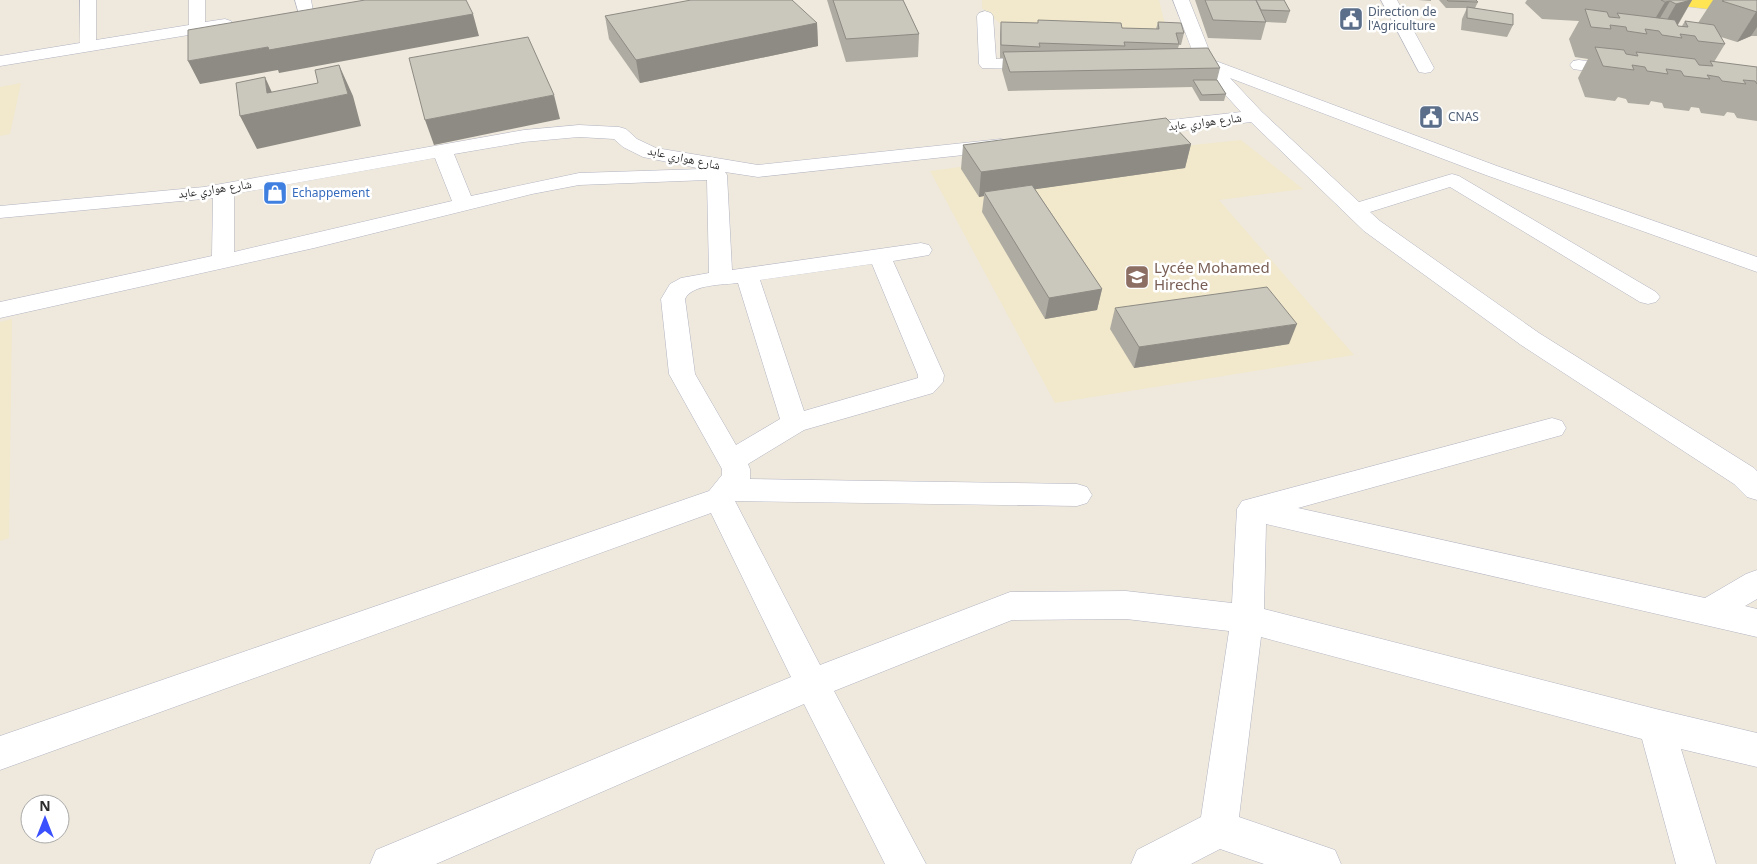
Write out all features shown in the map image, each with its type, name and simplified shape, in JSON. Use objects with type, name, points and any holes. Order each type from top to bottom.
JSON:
[{"type":"main road","points":[[1676,0],[1757,10]]},
{"type":"street","points":[[88,0],[88,46]]},
{"type":"street","points":[[197,0],[197,29]]},
{"type":"street","points":[[1182,0],[1206,63],[1251,111],[1372,226],[1530,339],[1754,480],[1757,503]]},
{"type":"street","points":[[1389,0],[1425,68]]},
{"type":"street","points":[[286,14],[304,6],[323,8]]},
{"type":"street","points":[[985,16],[988,64],[1058,64]]},
{"type":"street","points":[[0,61],[236,22]]},
{"type":"street","points":[[1166,63],[1206,63],[1500,173],[1757,265]]},
{"type":"street","points":[[1579,66],[1638,73]]},
{"type":"street","points":[[1251,111],[1256,96],[1269,94],[1296,97]]},
{"type":"street","name":"شارع هواري عابد","points":[[1120,131],[1251,111]]},
{"type":"street","name":"شارع هواري عابد","points":[[0,212],[224,189],[524,136],[579,131],[619,133],[630,143],[650,153],[688,161],[758,171],[1023,142]]},
{"type":"street","points":[[638,177],[641,149]]},
{"type":"street","points":[[442,150],[464,204]]},
{"type":"street","points":[[0,310],[223,261],[532,188],[579,179],[717,175],[758,171]]},
{"type":"street","points":[[717,175],[721,279]]},
{"type":"street","points":[[1356,210],[1452,180],[1648,297]]},
{"type":"street","points":[[223,261],[224,189]]},
{"type":"street","points":[[723,494],[736,478],[736,470],[682,374],[673,299],[678,289],[690,283],[921,250]]},
{"type":"street","points":[[731,461],[795,423],[924,387],[930,382],[931,375],[880,256]]},
{"type":"street","points":[[747,275],[795,423]]},
{"type":"street","points":[[1252,509],[1552,428]]},
{"type":"street","points":[[723,494],[812,684],[906,864]]},
{"type":"street","points":[[0,753],[723,494],[1077,494]]},
{"type":"street","points":[[1252,509],[1757,623]]},
{"type":"street","points":[[1218,829],[1247,620],[1252,509]]},
{"type":"street","points":[[1707,613],[1757,583]]},
{"type":"street","points":[[390,864],[812,684],[1010,606],[1126,605],[1247,620],[1656,726],[1757,750]]},
{"type":"street","points":[[1656,726],[1696,864]]},
{"type":"street","points":[[1151,864],[1218,829],[1321,864]]},
{"type":"shaded area","points":[[982,0],[1159,0],[1167,33],[1003,26],[982,8]]},
{"type":"shaded area","points":[[21,83],[10,134],[0,136],[0,87]]},
{"type":"shaded area","name":"Lycée Mohamed Hireche","points":[[1175,138],[1183,146],[1241,140],[1303,189],[1219,200],[1354,355],[1055,403],[930,171]]},
{"type":"shaded area","points":[[12,319],[9,538],[0,541],[0,322]]},
{"type":"building","points":[[365,0],[466,0],[473,14],[269,50],[268,47],[188,61],[188,30]]},
{"type":"building","points":[[691,0],[792,0],[817,23],[636,60],[605,16]]},
{"type":"building","points":[[833,0],[903,0],[919,34],[846,39]]},
{"type":"building","points":[[1205,0],[1256,0],[1266,22],[1213,20]]},
{"type":"building","points":[[1256,0],[1284,0],[1290,11],[1261,10]]},
{"type":"building","points":[[1476,0],[1478,2],[1448,1]]},
{"type":"building","points":[[1661,0],[1691,0],[1676,4]]},
{"type":"building","points":[[1757,0],[1757,12],[1722,1]]},
{"type":"building","points":[[1467,7],[1513,14],[1513,25],[1467,18]]},
{"type":"building","points":[[1585,9],[1607,12],[1609,17],[1620,18],[1617,13],[1675,20],[1678,26],[1688,27],[1685,21],[1714,25],[1725,44],[1698,41],[1695,36],[1680,34],[1682,38],[1662,35],[1659,31],[1645,29],[1647,34],[1627,31],[1626,27],[1610,25],[1611,29],[1591,27]]},
{"type":"building","points":[[1038,20],[1121,23],[1122,28],[1159,29],[1158,22],[1181,23],[1184,33],[1176,33],[1179,44],[1124,42],[1125,46],[1039,43],[1040,47],[1001,45],[1001,22],[1038,23]]},
{"type":"building","points":[[528,37],[554,95],[425,120],[409,58]]},
{"type":"building","points":[[1595,47],[1624,50],[1626,54],[1638,56],[1636,52],[1695,59],[1699,65],[1713,66],[1710,61],[1757,67],[1757,84],[1755,81],[1743,80],[1746,84],[1722,81],[1719,77],[1707,75],[1710,79],[1684,76],[1681,71],[1666,69],[1668,74],[1647,71],[1645,67],[1632,65],[1634,70],[1603,66]]},
{"type":"building","points":[[1208,48],[1220,68],[1010,72],[1003,52]]},
{"type":"building","points":[[339,65],[348,94],[240,116],[236,83],[265,77],[267,93],[318,83],[315,70]]},
{"type":"building","points":[[1193,80],[1217,80],[1226,94],[1202,95]]},
{"type":"building","points":[[1166,118],[1191,144],[981,172],[963,145]]},
{"type":"building","points":[[1032,185],[1102,289],[1049,298],[984,192]]},
{"type":"building","points":[[1267,287],[1297,324],[1139,347],[1115,308]]},
{"type":"place","name":"Direction de l'Agriculture","points":[[1351,19]]},
{"type":"place","name":"CNAS","points":[[1431,117]]},
{"type":"place","name":"Echappement","points":[[275,193]]},
{"type":"place","name":"Lycée Mohamed Hireche","points":[[1137,277]]}]
